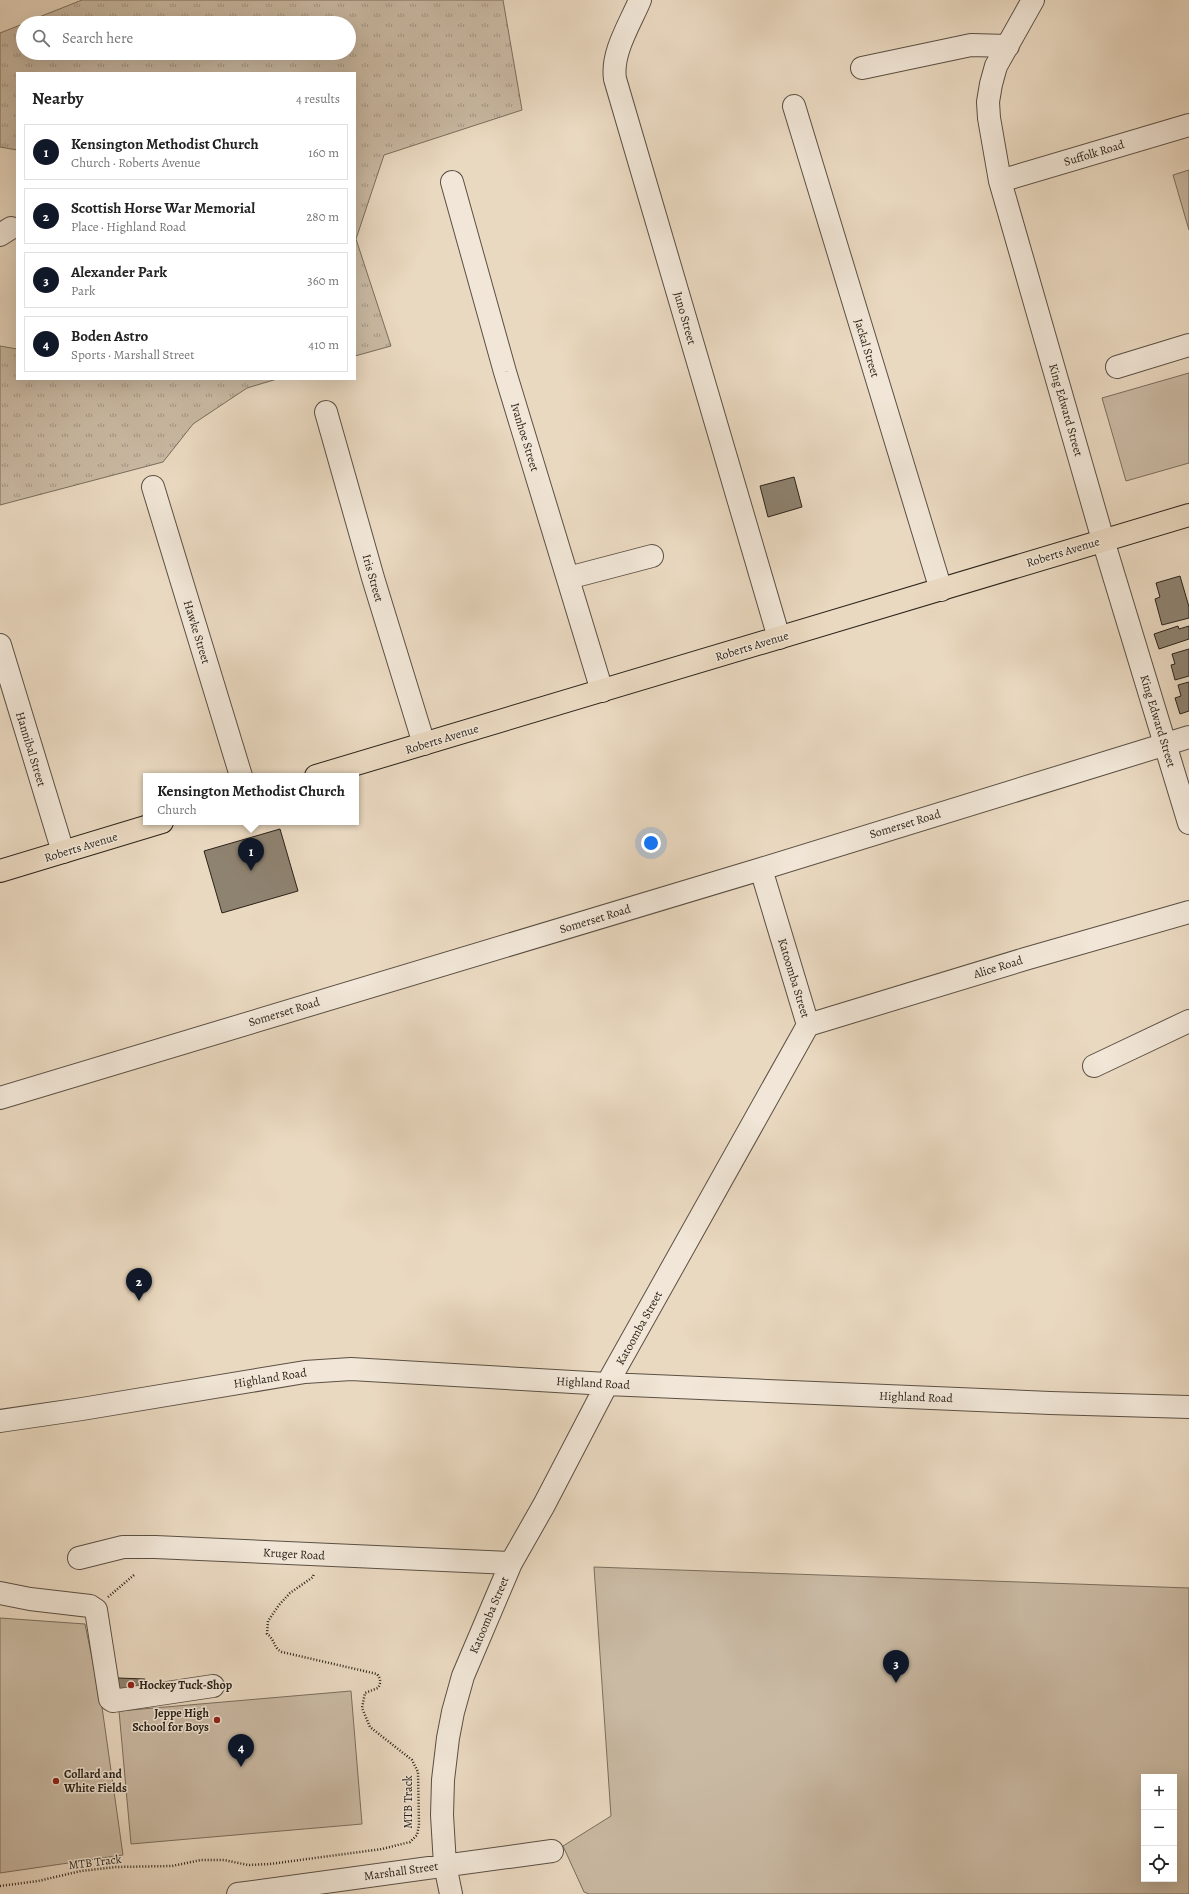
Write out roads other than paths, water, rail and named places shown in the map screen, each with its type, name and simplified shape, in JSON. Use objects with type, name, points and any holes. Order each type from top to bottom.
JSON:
[{"type":"main road","name":"Roberts Avenue","points":[[326,773],[1189,515]]},
{"type":"main road","name":"Roberts Avenue","points":[[0,871],[152,825]]},
{"type":"street","name":"Juno Street","points":[[640,0],[618,53],[614,73],[779,638]]},
{"type":"street","name":"King Edward Street","points":[[1033,0],[996,66],[991,84],[988,102],[989,118],[1000,181],[1103,540],[1189,823]]},
{"type":"street","points":[[862,68],[971,45],[1008,46]]},
{"type":"street","name":"Jackal Street","points":[[794,106],[941,590]]},
{"type":"street","name":"Suffolk Road","points":[[1000,181],[1189,125]]},
{"type":"street","name":"Ivanhoe Street","points":[[452,182],[506,372],[602,691]]},
{"type":"street","points":[[1117,367],[1189,345]]},
{"type":"street","name":"Iris Street","points":[[326,412],[373,578],[424,744]]},
{"type":"street","name":"Hawke Street","points":[[153,487],[240,773]]},
{"type":"street","points":[[568,578],[652,556]]},
{"type":"street","name":"Hannibal Street","points":[[0,645],[63,852]]},
{"type":"street","name":"Somerset Road","points":[[0,1098],[761,869],[1189,737]]},
{"type":"street","name":"Katoomba Street","points":[[451,1894],[445,1865],[442,1815],[443,1780],[453,1712],[463,1676],[511,1563],[544,1505],[607,1384],[808,1025],[761,869]]},
{"type":"street","name":"Alice Road","points":[[808,1025],[1025,959],[1189,912]]},
{"type":"street","points":[[1094,1066],[1189,1021]]},
{"type":"street","name":"Highland Road","points":[[0,1421],[82,1409],[201,1388],[327,1370],[351,1369],[607,1384],[1042,1403],[1189,1407]]},
{"type":"street","name":"Kruger Road","points":[[79,1558],[114,1549],[131,1547],[511,1563]]},
{"type":"street","points":[[0,1593],[30,1599],[90,1606],[96,1610],[110,1699],[113,1701],[213,1686]]},
{"type":"street","name":"Marshall Street","points":[[251,1893],[552,1851]]},
{"type":"place","name":"Kensington Methodist Church","points":[[251,871]]},
{"type":"place","name":"Scottish Horse War Memorial","points":[[139,1301]]},
{"type":"place","name":"Alexander Park","points":[[896,1683]]},
{"type":"place","name":"Hockey Tuck-Shop","points":[[131,1685]]},
{"type":"place","name":"Jeppe High School for Boys","points":[[217,1720]]},
{"type":"place","name":"Boden Astro","points":[[241,1767]]},
{"type":"place","name":"Collard and White Fields","points":[[56,1781]]}]
